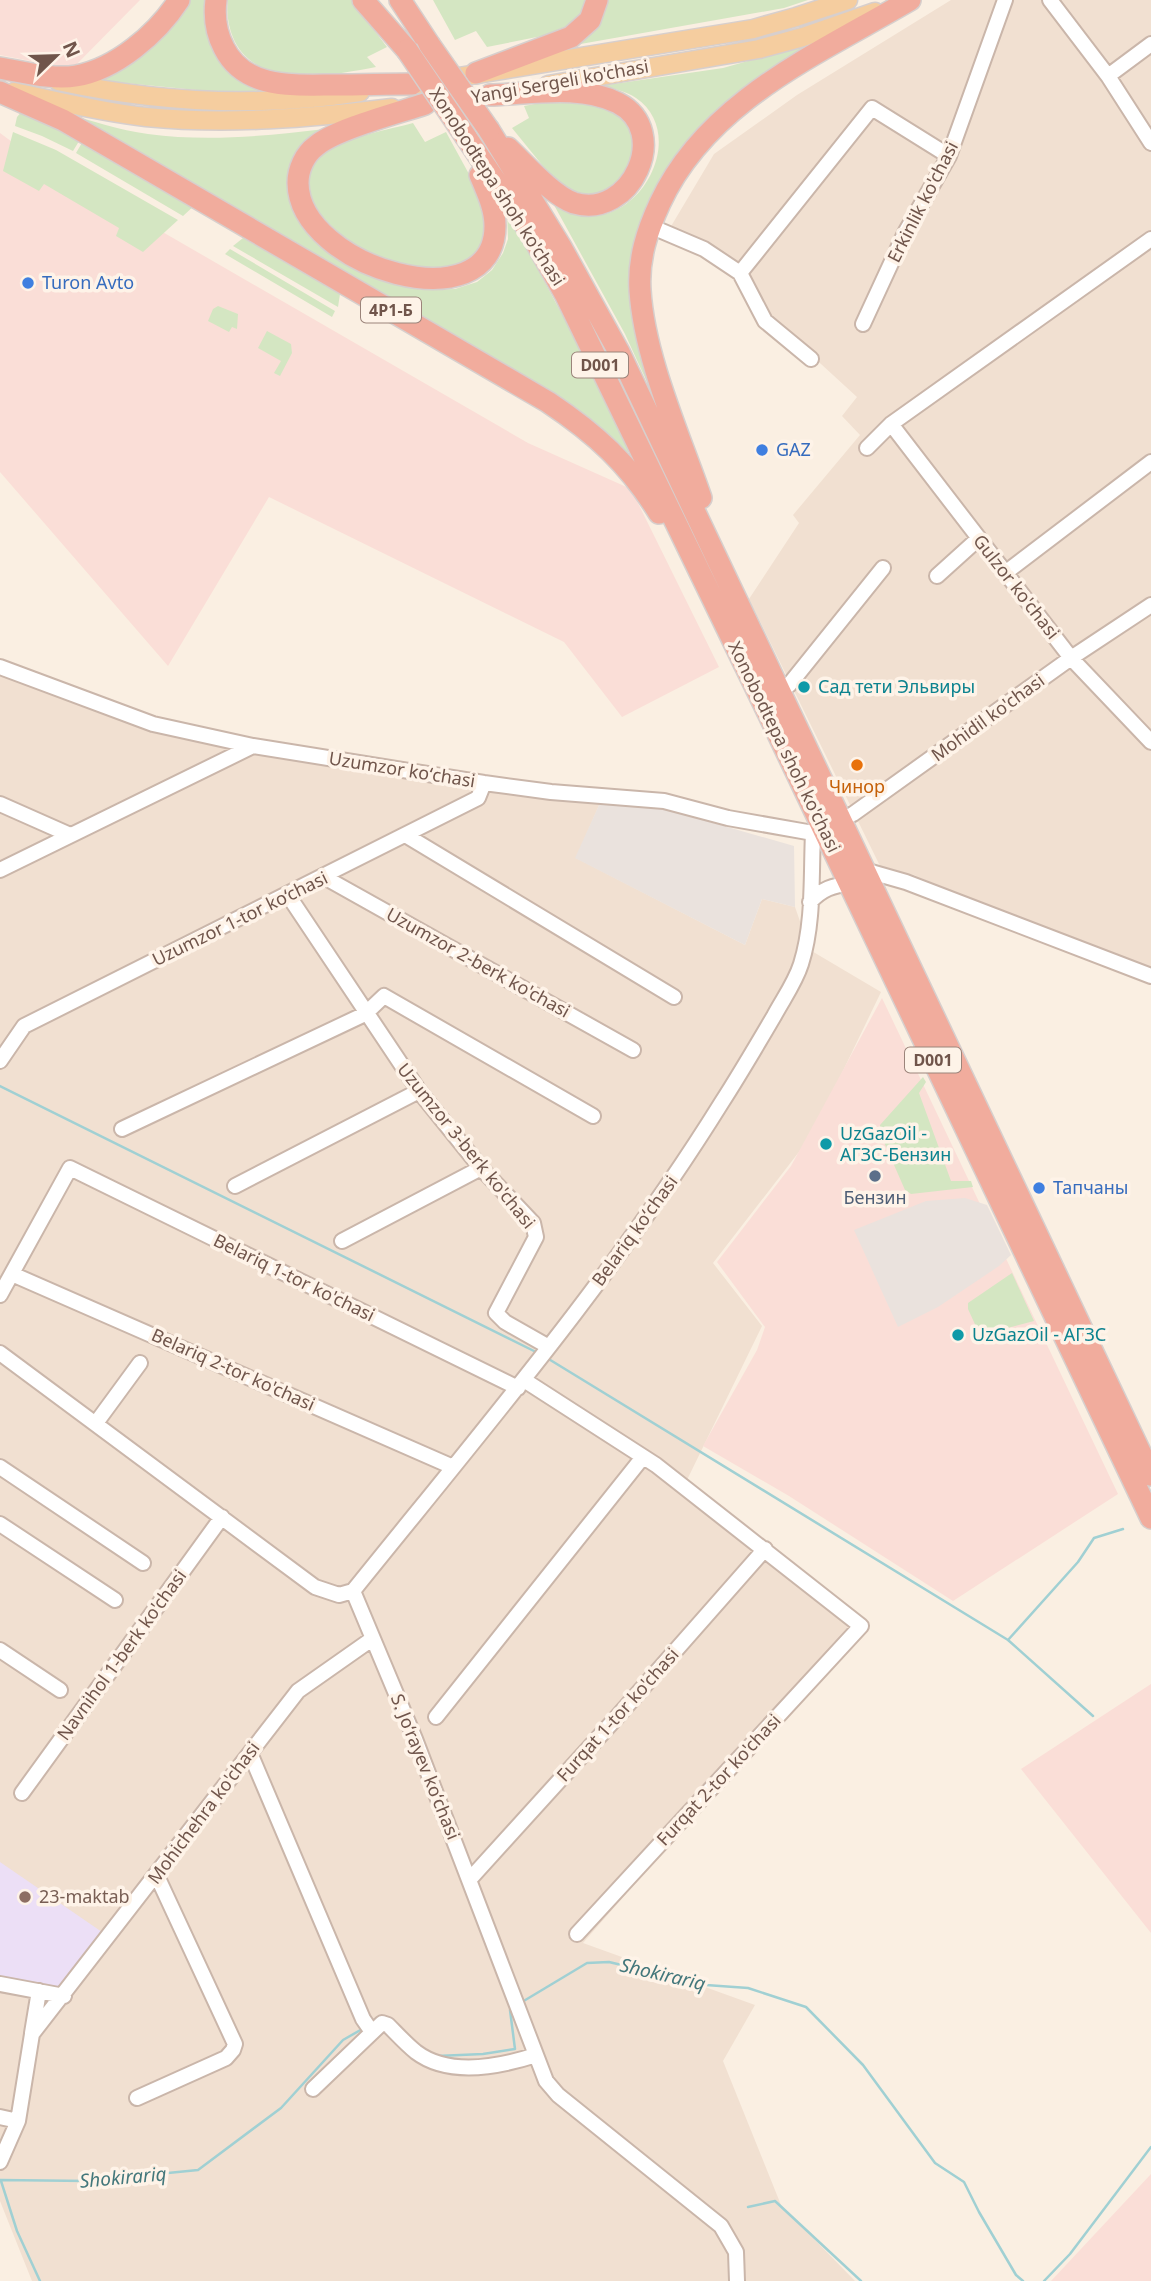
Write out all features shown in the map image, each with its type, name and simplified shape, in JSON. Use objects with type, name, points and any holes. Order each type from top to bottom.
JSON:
[{"type":"highway","points":[[0,68],[61,76],[74,76],[94,70],[141,41],[163,20],[178,0]]},
{"type":"highway","points":[[216,0],[216,20],[221,42],[234,63],[251,76],[290,85],[412,84]]},
{"type":"highway","points":[[363,0],[407,50]]},
{"type":"highway","name":"Xonobodtepa shoh ko'chasi","points":[[374,0],[530,232],[565,293],[724,598],[779,690],[825,827]]},
{"type":"highway","name":"Xonobodtepa shoh ko'chasi","points":[[400,0],[489,130],[561,247],[603,323],[825,827],[857,877],[1131,1455],[1151,1518]]},
{"type":"highway","points":[[413,0],[429,44]]},
{"type":"highway","points":[[476,73],[571,37],[590,20],[597,0]]},
{"type":"highway","points":[[724,598],[645,322],[640,275],[644,244],[650,226],[681,165],[725,116],[776,79],[910,0]]},
{"type":"highway","name":"4Р1-Б","points":[[0,91],[63,120],[451,344],[586,428],[632,473],[724,598]]},
{"type":"highway","points":[[489,130],[547,184],[569,201],[579,204],[604,203],[617,196],[638,173],[643,154],[641,131],[636,119],[623,106],[610,100],[575,93],[490,95]]},
{"type":"highway","points":[[425,104],[324,140],[308,155],[298,177],[299,194],[305,213],[328,240],[371,264],[409,276],[446,278],[477,266],[490,249],[495,224],[490,198],[466,137]]},
{"type":"highway","name":"Xonobodtepa shoh ko'chasi","points":[[1131,1455],[1151,1475]]},
{"type":"main road","name":"Yangi Sergeli ko'chasi","points":[[0,68],[114,93],[209,102],[296,100],[752,29],[848,0]]},
{"type":"main road","name":"Yangi Sergeli ko'chasi","points":[[0,91],[112,112],[185,120],[300,118],[490,95],[759,48],[848,22],[904,0]]},
{"type":"street","name":"Erkinlik ko'chasi","points":[[863,324],[905,233],[949,156],[1005,0]]},
{"type":"street","points":[[1050,0],[1108,76],[1151,144]]},
{"type":"street","points":[[1108,76],[1151,44]]},
{"type":"street","points":[[740,273],[872,108],[949,156]]},
{"type":"street","points":[[650,226],[704,249],[740,273],[765,321],[811,359]]},
{"type":"street","points":[[867,448],[891,424],[1148,247]]},
{"type":"street","name":"Gulzor ko'chasi","points":[[891,424],[1071,658],[1151,742]]},
{"type":"street","points":[[1005,573],[1151,462]]},
{"type":"street","points":[[937,576],[978,539]]},
{"type":"street","points":[[779,690],[789,685],[883,568]]},
{"type":"street","name":"Mohidil ko'chasi","points":[[825,827],[886,791],[1071,658],[1151,605]]},
{"type":"street","name":"Uzumzor koʻchasi","points":[[0,667],[153,724],[253,746],[551,792],[664,801],[728,818],[825,827]]},
{"type":"street","points":[[0,870],[253,746]]},
{"type":"street","name":"Uzumzor 1-tor ko‘chasi","points":[[0,1061],[24,1026],[478,799],[485,783]]},
{"type":"street","points":[[0,804],[70,835]]},
{"type":"street","name":"Belariq koʻchasi","points":[[353,1591],[545,1353],[664,1192],[745,1066],[798,971],[806,941],[810,902],[825,827]]},
{"type":"street","points":[[407,836],[674,997]]},
{"type":"street","name":"Uzumzor 2-berk ko'chasi","points":[[324,877],[633,1050]]},
{"type":"street","points":[[810,902],[819,892],[857,877],[906,882],[1151,976]]},
{"type":"street","name":"Uzumzor 3-berk ko'chasi","points":[[288,895],[365,1014],[419,1091],[481,1168],[533,1223],[536,1237],[496,1314],[545,1353]]},
{"type":"street","points":[[122,1129],[365,1014],[384,996],[593,1116]]},
{"type":"street","points":[[235,1186],[419,1091]]},
{"type":"street","name":"Belariq 1-tor ko'chasi","points":[[12,1274],[70,1168],[521,1384],[643,1457],[861,1626]]},
{"type":"street","points":[[342,1241],[481,1168]]},
{"type":"street","points":[[0,1295],[12,1274]]},
{"type":"street","name":"Belariq 2-tor ko'chasi","points":[[12,1274],[453,1467]]},
{"type":"street","points":[[0,1353],[316,1587],[339,1595],[353,1591]]},
{"type":"street","points":[[96,1423],[141,1363]]},
{"type":"street","points":[[436,1717],[643,1457]]},
{"type":"street","points":[[0,1467],[144,1563]]},
{"type":"street","name":"Navnihol 1-berk ko'chasi","points":[[22,1793],[222,1517]]},
{"type":"street","points":[[0,1524],[114,1600]]},
{"type":"street","name":"Furqat 1-tor ko'chasi","points":[[470,1879],[765,1549]]},
{"type":"street","name":"S. Joʻrayev koʻchasi","points":[[353,1591],[470,1879],[546,2081],[558,2095],[721,2227],[736,2252],[737,2281]]},
{"type":"street","name":"Furqat 2-tor ko'chasi","points":[[577,1934],[861,1626]]},
{"type":"street","name":"Mohichehra ko'chasi","points":[[32,2034],[299,1691],[372,1639]]},
{"type":"street","points":[[0,1650],[60,1690]]},
{"type":"street","points":[[250,1753],[363,2019],[372,2032]]},
{"type":"street","points":[[137,2098],[226,2058],[235,2044],[157,1876]]},
{"type":"street","points":[[0,1984],[64,1996]]},
{"type":"street","points":[[0,2162],[18,2121],[39,1991]]},
{"type":"street","points":[[313,2089],[372,2032],[385,2023],[415,2051],[429,2060],[467,2068],[511,2063],[536,2056]]},
{"type":"street","points":[[0,2117],[18,2121]]},
{"type":"shaded area","points":[[0,0],[140,0],[72,69],[0,55]]},
{"type":"shaded area","points":[[951,0],[1151,0],[1151,981],[914,875],[881,868],[749,599],[799,523],[793,515],[860,435],[842,416],[857,397],[766,320],[741,268],[670,228],[714,154],[797,95]]},
{"type":"shaded area","points":[[0,133],[31,156],[528,443],[631,489],[719,667],[622,717],[564,642],[269,497],[168,666],[0,472]]},
{"type":"shaded area","points":[[0,664],[153,724],[600,803],[576,858],[745,945],[762,899],[795,907],[810,950],[881,992],[812,1135],[713,1263],[762,1326],[686,1482],[866,1620],[583,1943],[755,2005],[723,2061],[781,2205],[855,2281],[32,2281],[0,2201]]},
{"type":"shaded area","points":[[633,800],[794,846],[795,907],[762,899],[745,945],[575,858],[600,803]]},
{"type":"shaded area","points":[[882,998],[1118,1494],[953,1601],[789,1496],[703,1446],[757,1350],[765,1327],[717,1262],[791,1166]]},
{"type":"shaded area","points":[[965,1198],[987,1205],[1011,1255],[938,1307],[898,1327],[854,1230],[926,1201]]},
{"type":"shaded area","points":[[1151,1684],[1151,1933],[1021,1769]]},
{"type":"shaded area","name":"23-maktab","points":[[0,1862],[102,1932],[61,1990],[0,1976]]},
{"type":"shaded area","points":[[1151,2174],[1151,2281],[1051,2281]]},
{"type":"green space","points":[[191,0],[209,0],[237,78],[258,90],[274,92],[207,91],[94,80],[183,11]]},
{"type":"green space","points":[[228,0],[351,0],[387,47],[367,57],[376,67],[319,75],[279,73],[246,57],[235,42],[227,11]]},
{"type":"green space","points":[[433,0],[589,0],[577,22],[542,36],[487,47],[476,31],[455,40]]},
{"type":"green space","points":[[608,0],[808,0],[784,8],[575,45],[597,27]]},
{"type":"green space","points":[[829,38],[742,91],[635,251],[678,450],[625,334],[554,205],[590,216],[610,213],[628,203],[642,188],[653,170],[658,151],[658,131],[651,113],[636,98],[619,90],[600,86],[723,68]]},
{"type":"green space","points":[[562,99],[596,102],[633,123],[632,174],[595,198],[572,193],[551,176],[512,128],[529,118],[524,106]]},
{"type":"green space","points":[[23,110],[81,138],[73,151],[15,126],[17,117]]},
{"type":"green space","points":[[64,113],[127,130],[192,138],[325,129],[289,188],[296,214],[392,283],[422,290],[455,289],[477,282],[492,270],[508,239],[507,211],[633,448],[625,454]]},
{"type":"green space","points":[[413,123],[425,142],[446,132],[487,207],[489,220],[479,256],[444,271],[391,262],[354,243],[337,231],[323,216],[312,201],[308,185],[312,168],[334,147],[355,138]]},
{"type":"green space","points":[[13,132],[56,150],[178,220],[143,252],[116,236],[119,228],[44,184],[39,191],[3,171]]},
{"type":"green space","points":[[83,141],[196,204],[183,216],[76,153]]},
{"type":"green space","points":[[243,238],[340,294],[338,307],[233,246]]},
{"type":"green space","points":[[230,249],[335,311],[332,317],[225,254]]},
{"type":"green space","points":[[218,306],[238,314],[237,329],[232,327],[229,332],[208,321],[213,309]]},
{"type":"green space","points":[[267,331],[291,344],[292,353],[280,376],[274,373],[281,361],[258,348]]},
{"type":"green space","points":[[923,1077],[926,1082],[919,1093],[951,1181],[971,1181],[973,1187],[911,1194],[905,1190],[880,1133],[880,1125]]},
{"type":"green space","points":[[1012,1273],[1034,1321],[979,1333],[968,1303]]},
{"type":"waterway","points":[[0,1086],[538,1353]]},
{"type":"waterway","points":[[547,1358],[1008,1640],[1093,1716]]},
{"type":"waterway","points":[[1008,1640],[1078,1562],[1094,1538],[1123,1529]]},
{"type":"waterway","name":"Shokirariq","points":[[522,2002],[587,1963],[609,1962],[706,1985],[748,1988],[806,2007],[863,2065],[935,2163],[964,2182],[1016,2275],[1023,2281]]},
{"type":"waterway","name":"Shokirariq","points":[[437,2056],[483,2054],[515,2049],[510,2010],[513,2008]]},
{"type":"waterway","name":"Shokirariq","points":[[0,2180],[88,2181],[198,2170],[281,2108],[343,2040],[364,2028]]},
{"type":"waterway","name":"Shokirariq","points":[[1044,2281],[1070,2254],[1151,2147]]},
{"type":"waterway","points":[[1,2181],[17,2231],[40,2281]]},
{"type":"waterway","points":[[748,2207],[775,2201],[861,2281]]},
{"type":"place","name":"Turon Avto","points":[[28,283]]},
{"type":"place","name":"GAZ","points":[[762,450]]},
{"type":"place","name":"Сад тети Эльвиры","points":[[804,687]]},
{"type":"place","name":"Чинор","points":[[857,765]]},
{"type":"place","name":"UzGazOil - АГЗС-Бензин","points":[[826,1144]]},
{"type":"place","name":"Бензин","points":[[875,1176]]},
{"type":"place","name":"Тапчаны","points":[[1039,1188]]},
{"type":"place","name":"UzGazOil - АГЗС","points":[[958,1335]]},
{"type":"place","name":"23-maktab","points":[[25,1897]]}]
